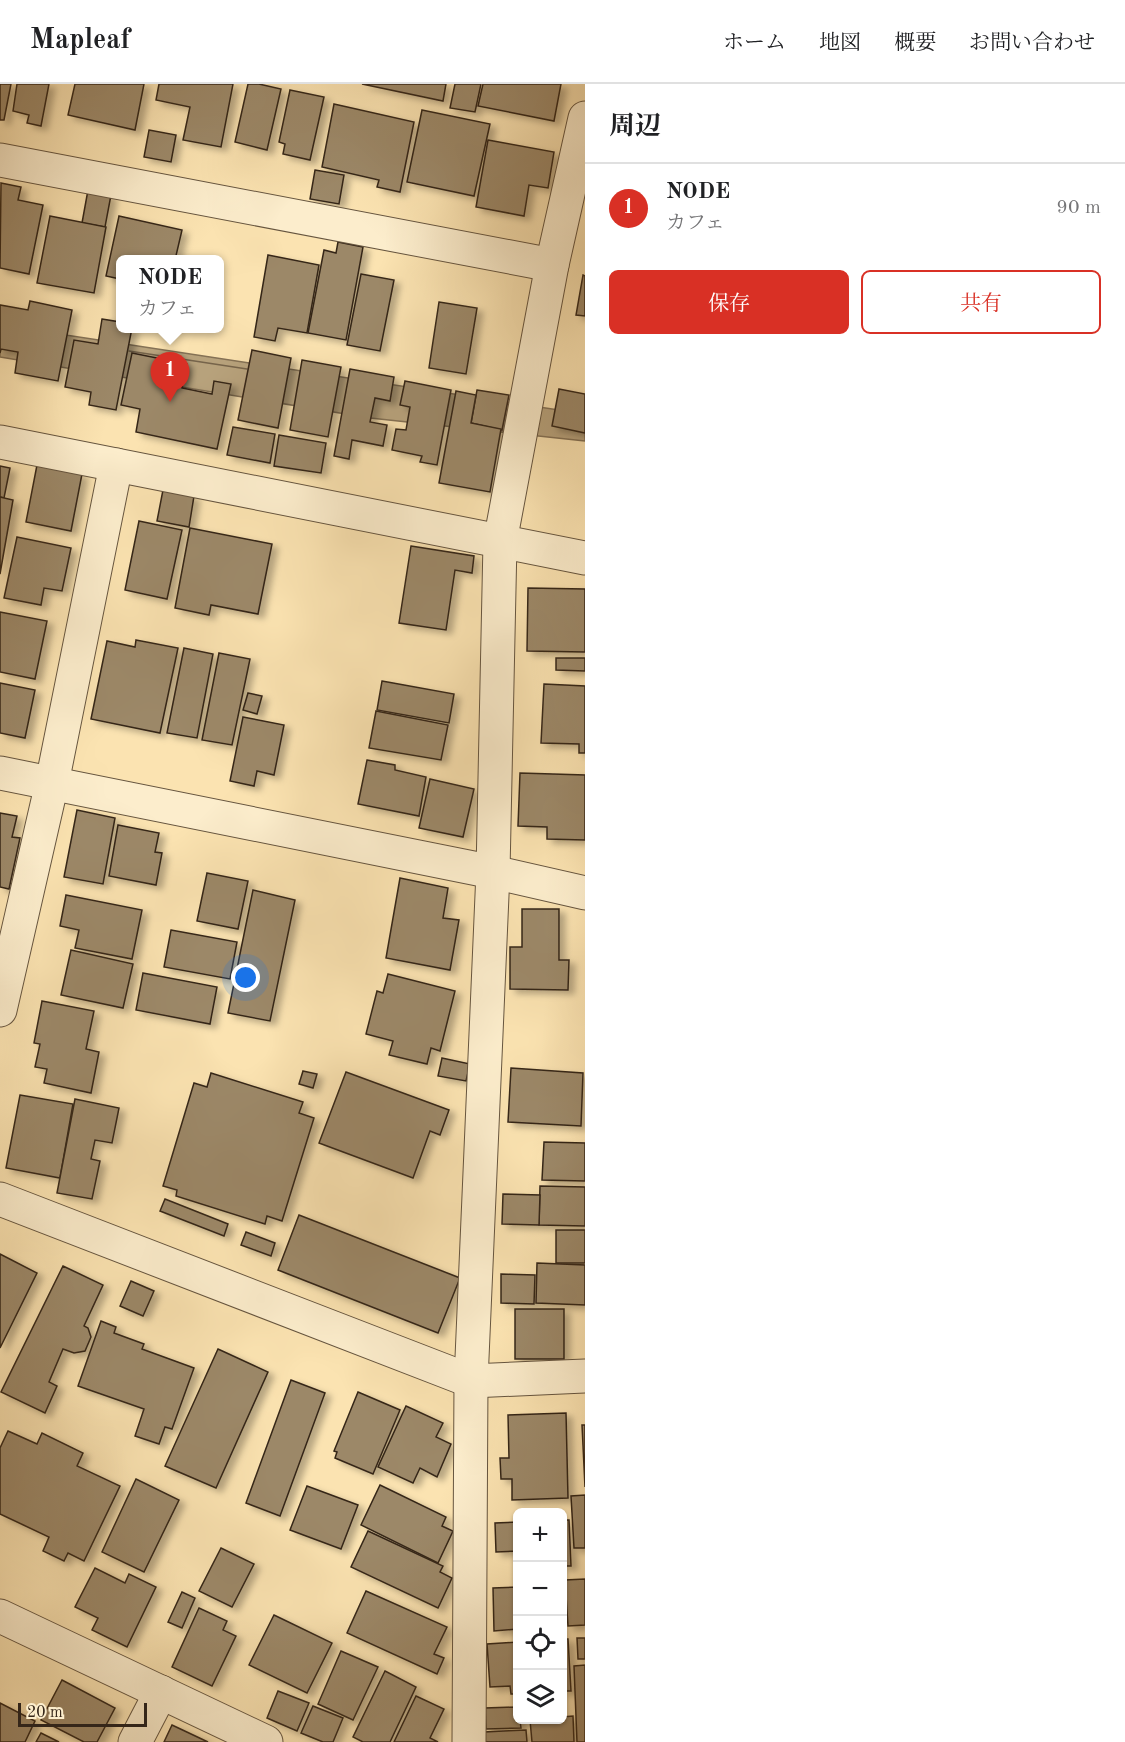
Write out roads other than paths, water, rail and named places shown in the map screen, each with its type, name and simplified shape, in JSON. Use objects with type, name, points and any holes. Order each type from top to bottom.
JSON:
[{"type":"street","points":[[469,1742],[471,1381],[492,872],[500,542],[552,265],[585,118]]},
{"type":"street","points":[[0,160],[552,265]]},
{"type":"street","points":[[0,442],[585,558]]},
{"type":"street","points":[[0,1010],[52,783],[116,465]]},
{"type":"street","points":[[0,773],[585,892]]},
{"type":"street","points":[[0,1199],[471,1381],[585,1376]]},
{"type":"street","points":[[0,1616],[266,1742]]},
{"type":"street","points":[[135,1742],[161,1692]]},
{"type":"water","points":[[0,325],[585,414],[585,441],[370,418],[0,357]]},
{"type":"place","name":"NODE","points":[[170,402]]}]
